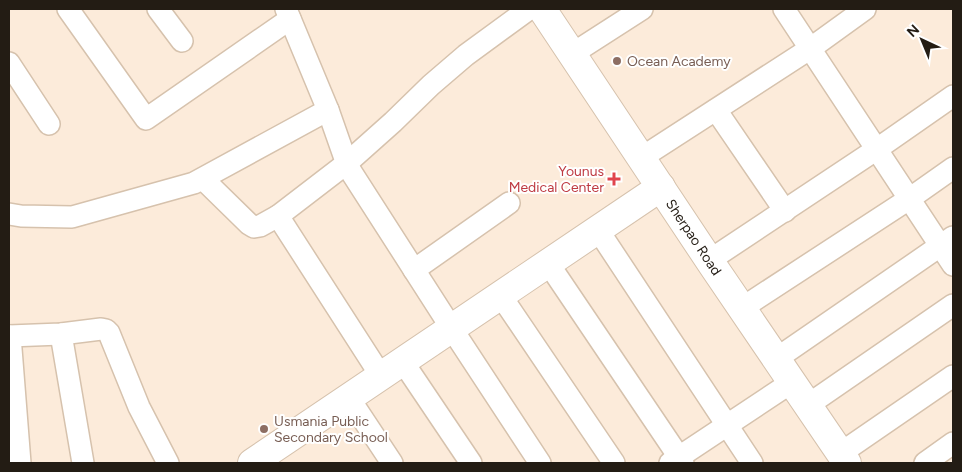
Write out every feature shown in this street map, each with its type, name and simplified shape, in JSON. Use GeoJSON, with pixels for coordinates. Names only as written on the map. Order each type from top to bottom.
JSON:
{"type":"FeatureCollection","features":[{"type":"Feature","properties":{"kind":"street"},"geometry":{"type":"LineString","coordinates":[[68,9],[146,119],[288,14],[353,174],[540,463]]}},
{"type":"Feature","properties":{"kind":"street"},"geometry":{"type":"LineString","coordinates":[[158,9],[182,41]]}},
{"type":"Feature","properties":{"kind":"street"},"geometry":{"type":"LineString","coordinates":[[203,178],[249,224],[254,227],[260,226],[278,216],[347,163],[466,55],[529,9]]}},
{"type":"Feature","properties":{"kind":"street","name":"Sherpao Road"},"geometry":{"type":"LineString","coordinates":[[542,9],[844,458]]}},
{"type":"Feature","properties":{"kind":"street"},"geometry":{"type":"LineString","coordinates":[[572,54],[642,9]]}},
{"type":"Feature","properties":{"kind":"street"},"geometry":{"type":"LineString","coordinates":[[784,9],[909,199],[947,242],[953,265]]}},
{"type":"Feature","properties":{"kind":"street"},"geometry":{"type":"LineString","coordinates":[[641,158],[810,48],[865,9]]}},
{"type":"Feature","properties":{"kind":"street"},"geometry":{"type":"LineString","coordinates":[[9,63],[49,124]]}},
{"type":"Feature","properties":{"kind":"street"},"geometry":{"type":"LineString","coordinates":[[710,260],[953,96]]}},
{"type":"Feature","properties":{"kind":"street"},"geometry":{"type":"LineString","coordinates":[[9,214],[72,217],[194,183],[328,110]]}},
{"type":"Feature","properties":{"kind":"street"},"geometry":{"type":"LineString","coordinates":[[716,110],[785,211]]}},
{"type":"Feature","properties":{"kind":"street"},"geometry":{"type":"LineString","coordinates":[[742,308],[909,199],[953,168]]}},
{"type":"Feature","properties":{"kind":"street"},"geometry":{"type":"LineString","coordinates":[[252,463],[661,187]]}},
{"type":"Feature","properties":{"kind":"street"},"geometry":{"type":"LineString","coordinates":[[414,270],[509,203]]}},
{"type":"Feature","properties":{"kind":"street"},"geometry":{"type":"LineString","coordinates":[[278,216],[392,369],[471,463]]}},
{"type":"Feature","properties":{"kind":"street"},"geometry":{"type":"LineString","coordinates":[[598,230],[752,463]]}},
{"type":"Feature","properties":{"kind":"street"},"geometry":{"type":"LineString","coordinates":[[776,359],[947,242]]}},
{"type":"Feature","properties":{"kind":"street"},"geometry":{"type":"LineString","coordinates":[[548,264],[677,461],[792,382]]}},
{"type":"Feature","properties":{"kind":"street"},"geometry":{"type":"LineString","coordinates":[[501,296],[614,463]]}},
{"type":"Feature","properties":{"kind":"street"},"geometry":{"type":"LineString","coordinates":[[808,405],[953,306]]}},
{"type":"Feature","properties":{"kind":"street"},"geometry":{"type":"LineString","coordinates":[[20,463],[9,336],[60,334],[101,329],[109,333],[139,407],[168,463]]}},
{"type":"Feature","properties":{"kind":"street"},"geometry":{"type":"LineString","coordinates":[[60,334],[83,463]]}},
{"type":"Feature","properties":{"kind":"street"},"geometry":{"type":"LineString","coordinates":[[844,458],[953,376]]}},
{"type":"Feature","properties":{"kind":"street"},"geometry":{"type":"LineString","coordinates":[[348,398],[384,461]]}},
{"type":"Feature","properties":{"kind":"street"},"geometry":{"type":"LineString","coordinates":[[925,463],[953,443]]}},
{"type":"Feature","properties":{"kind":"place","name":"Ocean Academy"},"geometry":{"type":"Point","coordinates":[617,61]}},
{"type":"Feature","properties":{"kind":"place","name":"Younus Medical Center"},"geometry":{"type":"Point","coordinates":[614,179]}},
{"type":"Feature","properties":{"kind":"place","name":"Usmania Public Secondary School"},"geometry":{"type":"Point","coordinates":[264,429]}}]}
